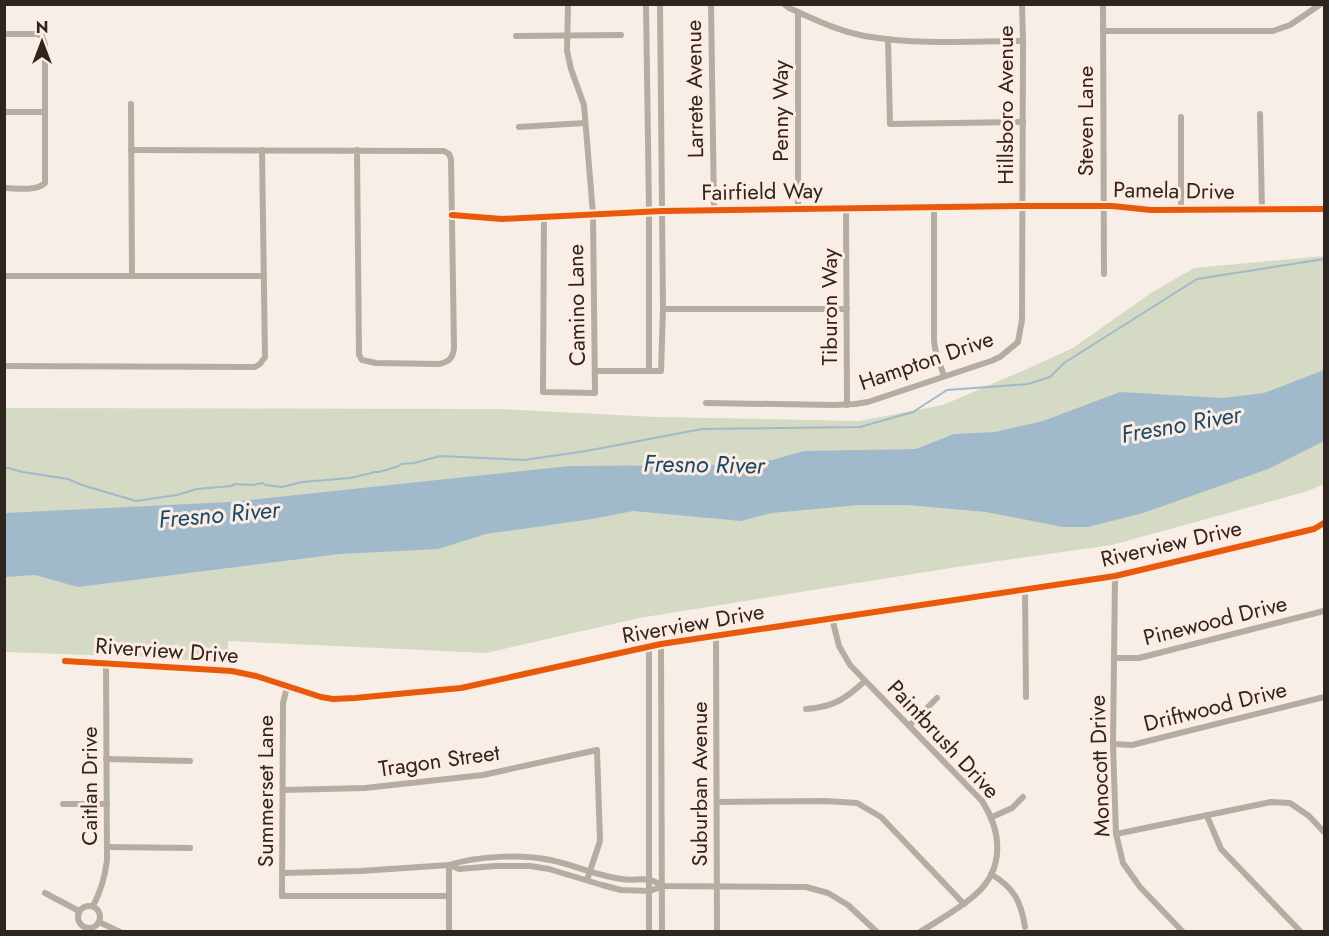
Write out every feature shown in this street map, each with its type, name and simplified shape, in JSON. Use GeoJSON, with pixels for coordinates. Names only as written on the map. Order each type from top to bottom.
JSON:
{"type":"FeatureCollection","features":[{"type":"Feature","properties":{"kind":"street","name":"Camino Lane"},"geometry":{"type":"LineString","coordinates":[[544,217],[543,392],[596,393],[593,214],[584,105],[567,51],[568,4]]}},
{"type":"Feature","properties":{"kind":"street"},"geometry":{"type":"LineString","coordinates":[[646,4],[649,371]]}},
{"type":"Feature","properties":{"kind":"street"},"geometry":{"type":"LineString","coordinates":[[595,371],[661,371],[663,309],[660,4]]}},
{"type":"Feature","properties":{"kind":"street","name":"Larrete Avenue"},"geometry":{"type":"LineString","coordinates":[[711,4],[714,210]]}},
{"type":"Feature","properties":{"kind":"street"},"geometry":{"type":"LineString","coordinates":[[784,4],[830,27],[869,37],[905,41],[1023,41]]}},
{"type":"Feature","properties":{"kind":"street","name":"Hillsboro Avenue"},"geometry":{"type":"LineString","coordinates":[[1022,4],[1023,206]]}},
{"type":"Feature","properties":{"kind":"street","name":"Steven Lane"},"geometry":{"type":"LineString","coordinates":[[1103,4],[1104,274]]}},
{"type":"Feature","properties":{"kind":"street"},"geometry":{"type":"LineString","coordinates":[[1103,31],[1273,31],[1290,25],[1321,4]]}},
{"type":"Feature","properties":{"kind":"street","name":"Penny Way"},"geometry":{"type":"LineString","coordinates":[[798,12],[798,209]]}},
{"type":"Feature","properties":{"kind":"street"},"geometry":{"type":"LineString","coordinates":[[4,34],[42,36],[44,40],[45,112],[45,183],[37,188],[4,188]]}},
{"type":"Feature","properties":{"kind":"street"},"geometry":{"type":"LineString","coordinates":[[516,36],[621,35]]}},
{"type":"Feature","properties":{"kind":"street"},"geometry":{"type":"LineString","coordinates":[[888,39],[890,124],[1023,122]]}},
{"type":"Feature","properties":{"kind":"street"},"geometry":{"type":"LineString","coordinates":[[131,104],[132,276]]}},
{"type":"Feature","properties":{"kind":"street"},"geometry":{"type":"LineString","coordinates":[[4,112],[45,112]]}},
{"type":"Feature","properties":{"kind":"street"},"geometry":{"type":"LineString","coordinates":[[1260,114],[1262,210]]}},
{"type":"Feature","properties":{"kind":"street"},"geometry":{"type":"LineString","coordinates":[[1181,117],[1182,210]]}},
{"type":"Feature","properties":{"kind":"street"},"geometry":{"type":"LineString","coordinates":[[519,127],[585,123]]}},
{"type":"Feature","properties":{"kind":"street"},"geometry":{"type":"LineString","coordinates":[[131,150],[357,150],[444,151],[449,154],[451,159],[453,354],[446,362],[439,364],[369,363],[362,360],[359,348],[357,150]]}},
{"type":"Feature","properties":{"kind":"street"},"geometry":{"type":"LineString","coordinates":[[4,366],[255,367],[260,364],[265,357],[262,150]]}},
{"type":"Feature","properties":{"kind":"street","name":"Fairfield Way"},"geometry":{"type":"LineString","coordinates":[[452,215],[502,219],[649,211],[1023,206]]}},
{"type":"Feature","properties":{"kind":"street","name":"Pamela Drive"},"geometry":{"type":"LineString","coordinates":[[1023,206],[1104,206],[1151,210],[1324,208]]}},
{"type":"Feature","properties":{"kind":"street","name":"Hampton Drive"},"geometry":{"type":"LineString","coordinates":[[706,403],[848,405],[868,402],[1000,357],[1018,342],[1022,320],[1023,206]]}},
{"type":"Feature","properties":{"kind":"street"},"geometry":{"type":"LineString","coordinates":[[934,207],[934,341],[944,376]]}},
{"type":"Feature","properties":{"kind":"street","name":"Tiburon Way"},"geometry":{"type":"LineString","coordinates":[[846,208],[848,405]]}},
{"type":"Feature","properties":{"kind":"street"},"geometry":{"type":"LineString","coordinates":[[4,276],[263,276]]}},
{"type":"Feature","properties":{"kind":"street"},"geometry":{"type":"LineString","coordinates":[[663,309],[847,309]]}},
{"type":"Feature","properties":{"kind":"street","name":"Riverview Drive"},"geometry":{"type":"LineString","coordinates":[[65,661],[232,671],[256,676],[321,697],[344,699],[461,688],[649,646],[1115,576],[1314,529],[1324,524]]}},
{"type":"Feature","properties":{"kind":"street","name":"Monocott Drive"},"geometry":{"type":"LineString","coordinates":[[1115,576],[1113,744],[1116,834],[1124,863],[1140,887],[1183,932]]}},
{"type":"Feature","properties":{"kind":"street"},"geometry":{"type":"LineString","coordinates":[[1025,590],[1026,697]]}},
{"type":"Feature","properties":{"kind":"street","name":"Pinewood Drive"},"geometry":{"type":"LineString","coordinates":[[1114,658],[1139,658],[1324,611]]}},
{"type":"Feature","properties":{"kind":"street","name":"Paintbrush Drive"},"geometry":{"type":"LineString","coordinates":[[832,618],[844,657],[982,801],[996,829],[997,856],[984,886],[964,904],[920,932]]}},
{"type":"Feature","properties":{"kind":"street","name":"Suburban Avenue"},"geometry":{"type":"LineString","coordinates":[[716,636],[717,932]]}},
{"type":"Feature","properties":{"kind":"street"},"geometry":{"type":"LineString","coordinates":[[661,644],[662,932]]}},
{"type":"Feature","properties":{"kind":"street"},"geometry":{"type":"LineString","coordinates":[[649,646],[650,932]]}},
{"type":"Feature","properties":{"kind":"street","name":"Caitlan Drive"},"geometry":{"type":"LineString","coordinates":[[93,906],[105,876],[107,848],[106,663]]}},
{"type":"Feature","properties":{"kind":"street"},"geometry":{"type":"LineString","coordinates":[[806,709],[837,703],[865,681]]}},
{"type":"Feature","properties":{"kind":"street","name":"Summerset Lane"},"geometry":{"type":"LineString","coordinates":[[286,687],[283,703],[282,896],[448,896]]}},
{"type":"Feature","properties":{"kind":"street","name":"Driftwood Drive"},"geometry":{"type":"LineString","coordinates":[[1113,744],[1132,745],[1324,697]]}},
{"type":"Feature","properties":{"kind":"street"},"geometry":{"type":"LineString","coordinates":[[909,726],[937,698]]}},
{"type":"Feature","properties":{"kind":"street","name":"Tragon Street"},"geometry":{"type":"LineString","coordinates":[[283,790],[365,788],[483,775],[597,750],[600,842],[590,872]]}},
{"type":"Feature","properties":{"kind":"street"},"geometry":{"type":"LineString","coordinates":[[106,759],[190,761]]}},
{"type":"Feature","properties":{"kind":"street"},"geometry":{"type":"LineString","coordinates":[[992,817],[1011,808],[1023,797]]}},
{"type":"Feature","properties":{"kind":"street"},"geometry":{"type":"LineString","coordinates":[[717,802],[857,803],[881,817],[964,904]]}},
{"type":"Feature","properties":{"kind":"street"},"geometry":{"type":"LineString","coordinates":[[1116,834],[1271,802],[1290,803],[1309,816],[1324,832]]}},
{"type":"Feature","properties":{"kind":"street"},"geometry":{"type":"LineString","coordinates":[[63,804],[107,804]]}},
{"type":"Feature","properties":{"kind":"street"},"geometry":{"type":"LineString","coordinates":[[1207,816],[1221,849],[1301,932]]}},
{"type":"Feature","properties":{"kind":"street"},"geometry":{"type":"LineString","coordinates":[[107,848],[190,848]]}},
{"type":"Feature","properties":{"kind":"street"},"geometry":{"type":"LineString","coordinates":[[283,873],[450,865],[458,862],[512,856],[551,860],[622,879],[650,880],[663,886]]}},
{"type":"Feature","properties":{"kind":"street"},"geometry":{"type":"LineString","coordinates":[[450,865],[459,869],[530,866],[549,869],[621,890],[650,891],[663,886],[806,887],[828,892],[848,905],[878,932]]}},
{"type":"Feature","properties":{"kind":"street"},"geometry":{"type":"LineString","coordinates":[[449,932],[450,865]]}},
{"type":"Feature","properties":{"kind":"street"},"geometry":{"type":"LineString","coordinates":[[586,880],[590,872]]}},
{"type":"Feature","properties":{"kind":"street"},"geometry":{"type":"LineString","coordinates":[[991,874],[1009,887],[1016,896],[1023,913],[1025,927]]}},
{"type":"Feature","properties":{"kind":"street"},"geometry":{"type":"LineString","coordinates":[[45,893],[79,911]]}},
{"type":"Feature","properties":{"kind":"street"},"geometry":{"type":"LineString","coordinates":[[86,905],[93,906],[100,914],[99,922],[90,928],[81,925],[77,918],[79,911],[86,905]]}},
{"type":"Feature","properties":{"kind":"street"},"geometry":{"type":"LineString","coordinates":[[99,922],[120,932]]}},
{"type":"Feature","properties":{"kind":"street"},"geometry":{"type":"LineString","coordinates":[[77,932],[81,925]]}},
{"type":"Feature","properties":{"kind":"green space"},"geometry":{"type":"Polygon","coordinates":[[[1324,256],[1324,484],[1308,491],[1112,545],[963,566],[639,618],[486,653],[228,641],[228,663],[148,657],[5,652],[5,408],[500,409],[657,417],[859,421],[943,405],[1073,348],[1151,293],[1194,268],[1324,256]]]}},
{"type":"Feature","properties":{"kind":"water","name":"Fresno River"},"geometry":{"type":"Polygon","coordinates":[[[1324,370],[1324,441],[1268,469],[1143,513],[1088,527],[1063,527],[986,512],[908,505],[859,505],[772,513],[741,521],[633,511],[486,534],[438,549],[340,554],[78,587],[35,575],[5,577],[5,513],[230,502],[570,466],[728,465],[772,460],[804,451],[916,449],[954,434],[995,432],[1043,421],[1120,392],[1223,398],[1264,393],[1324,370]]]}},
{"type":"Feature","properties":{"kind":"waterway","name":"Fresno River"},"geometry":{"type":"LineString","coordinates":[[4,467],[68,479],[136,501],[234,484],[263,483],[282,487],[302,482],[350,478],[440,456],[524,460],[702,429],[860,427],[913,412],[947,390],[1028,384],[1050,377],[1064,363],[1197,279],[1324,259]]}},
{"type":"Feature","properties":{"kind":"cycle path"},"geometry":{"type":"LineString","coordinates":[[452,215],[502,219],[662,211],[1023,206],[1112,206],[1151,210],[1324,209]]}},
{"type":"Feature","properties":{"kind":"cycle path"},"geometry":{"type":"LineString","coordinates":[[65,661],[232,671],[333,699],[461,688],[661,644],[1115,576],[1314,529],[1324,523]]}}]}
